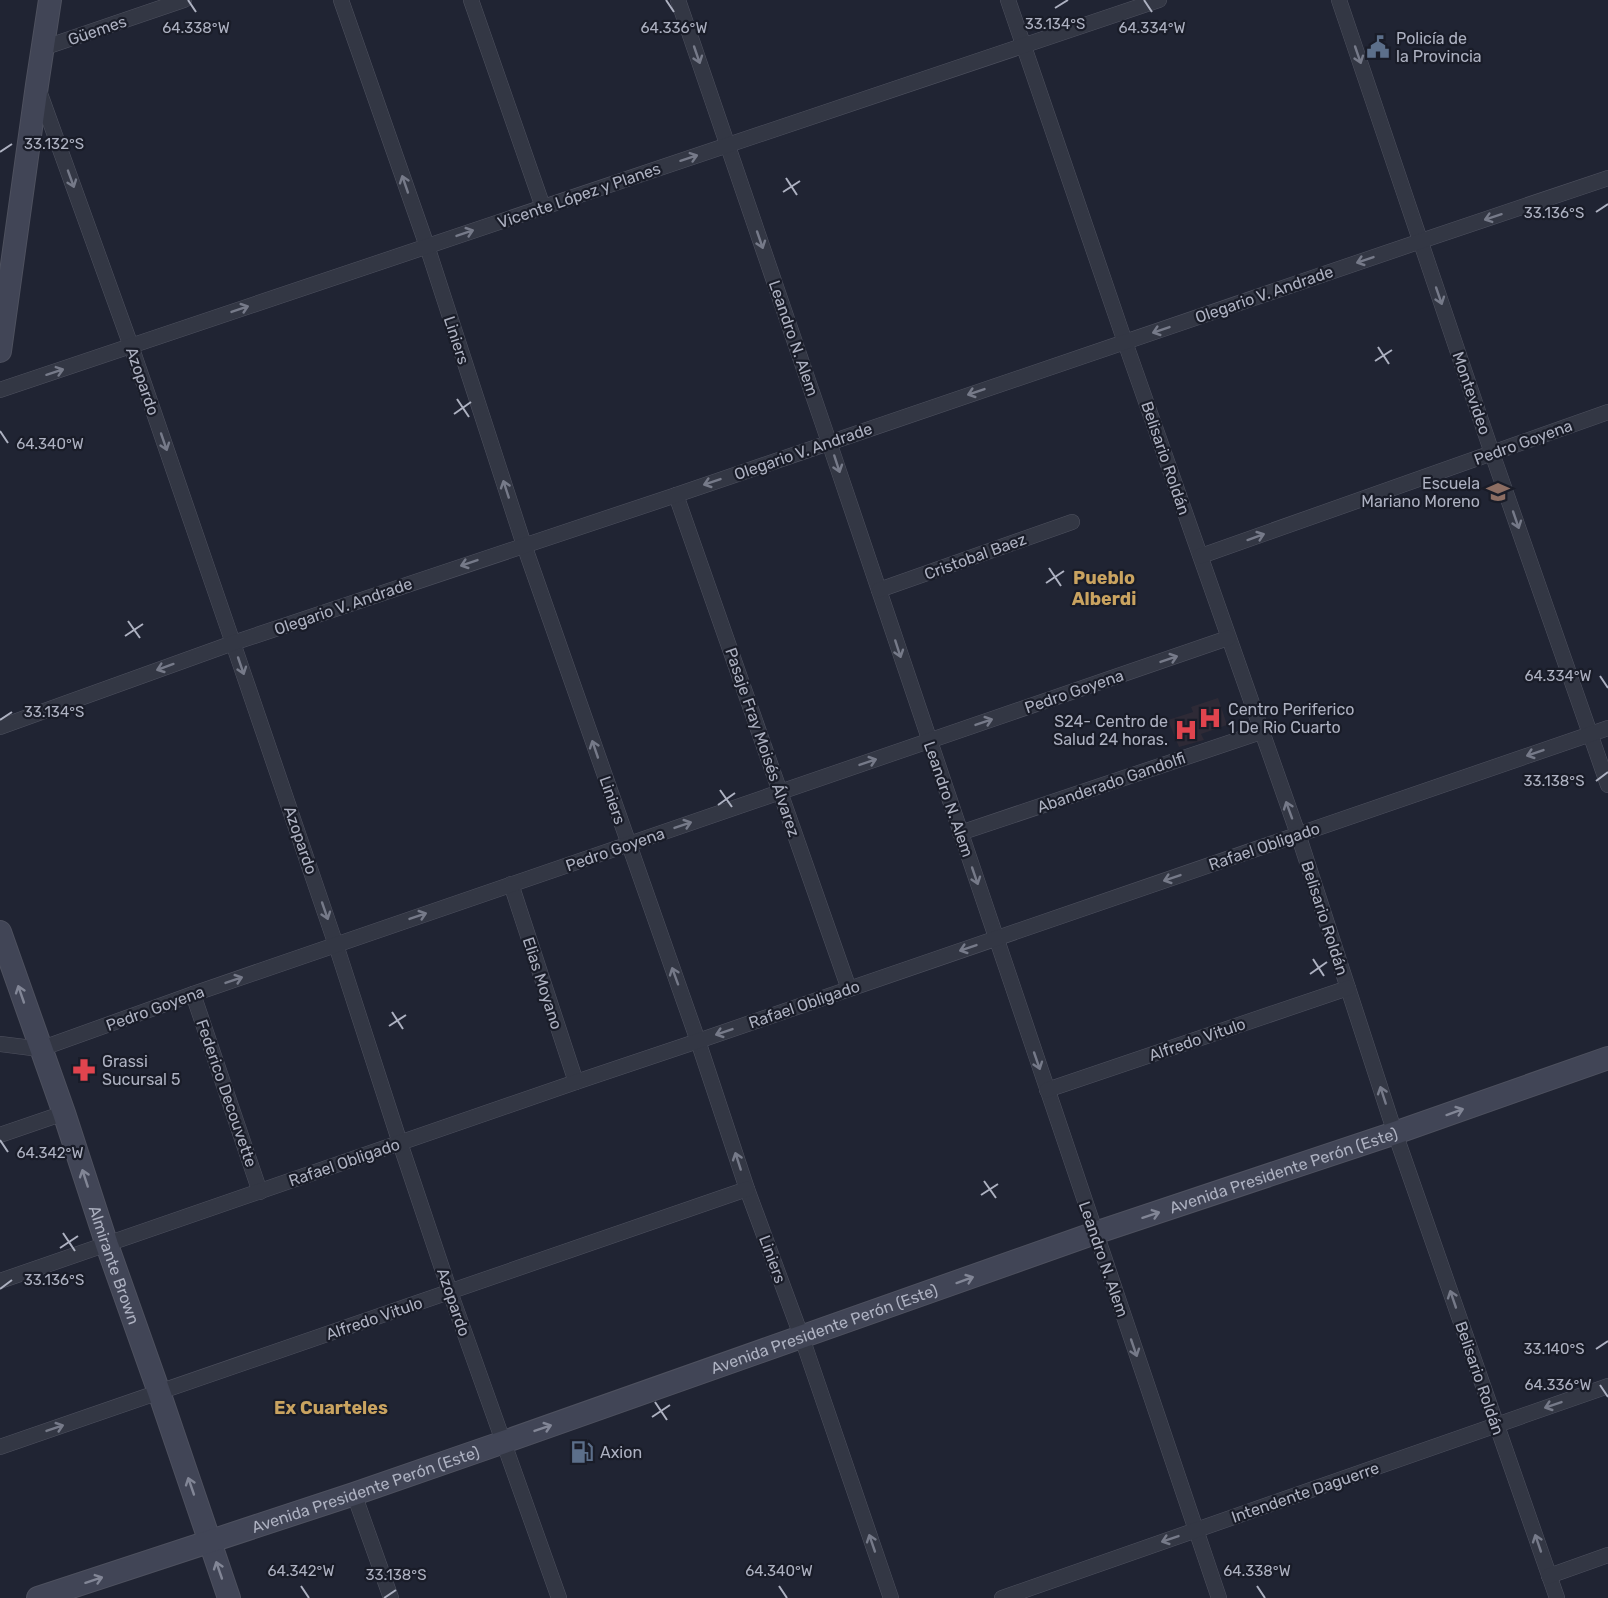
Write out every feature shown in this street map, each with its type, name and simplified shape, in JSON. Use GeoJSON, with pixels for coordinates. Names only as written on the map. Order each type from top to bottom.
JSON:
{"type":"FeatureCollection","features":[{"type":"Feature","properties":{"kind":"main road"},"geometry":{"type":"LineString","coordinates":[[0,351],[50,0]]}},
{"type":"Feature","properties":{"kind":"main road","name":"Almirante Brown"},"geometry":{"type":"LineString","coordinates":[[0,932],[229,1598]]}},
{"type":"Feature","properties":{"kind":"main road","name":"Avenida Presidente Perón (Este)"},"geometry":{"type":"LineString","coordinates":[[38,1598],[354,1494],[1095,1233],[1395,1133],[1608,1058]]}},
{"type":"Feature","properties":{"kind":"street","name":"Güemes"},"geometry":{"type":"LineString","coordinates":[[43,48],[184,0]]}},
{"type":"Feature","properties":{"kind":"street","name":"Liniers"},"geometry":{"type":"LineString","coordinates":[[341,0],[426,246],[524,545],[891,1598]]}},
{"type":"Feature","properties":{"kind":"street"},"geometry":{"type":"LineString","coordinates":[[471,0],[543,207]]}},
{"type":"Feature","properties":{"kind":"street","name":"Leandro N. Alem"},"geometry":{"type":"LineString","coordinates":[[678,0],[1219,1598]]}},
{"type":"Feature","properties":{"kind":"street","name":"Belisario Roldán"},"geometry":{"type":"LineString","coordinates":[[1008,0],[1125,342],[1298,834],[1395,1133],[1557,1598]]}},
{"type":"Feature","properties":{"kind":"street","name":"Vicente López y Planes"},"geometry":{"type":"LineString","coordinates":[[0,390],[1159,0]]}},
{"type":"Feature","properties":{"kind":"street","name":"Montevideo"},"geometry":{"type":"LineString","coordinates":[[1340,0],[1492,453],[1608,785]]}},
{"type":"Feature","properties":{"kind":"street","name":"Azopardo"},"geometry":{"type":"LineString","coordinates":[[37,85],[131,346],[336,945],[450,1292],[559,1598]]}},
{"type":"Feature","properties":{"kind":"street","name":"Olegario V. Andrade"},"geometry":{"type":"LineString","coordinates":[[0,727],[233,643],[1608,178]]}},
{"type":"Feature","properties":{"kind":"street","name":"Pedro Goyena"},"geometry":{"type":"LineString","coordinates":[[1201,556],[1608,412]]}},
{"type":"Feature","properties":{"kind":"street","name":"Pasaje Fray Moisés Álvarez"},"geometry":{"type":"LineString","coordinates":[[676,495],[849,989]]}},
{"type":"Feature","properties":{"kind":"street","name":"Cristobal Baez"},"geometry":{"type":"LineString","coordinates":[[879,590],[1072,522]]}},
{"type":"Feature","properties":{"kind":"street","name":"Pedro Goyena"},"geometry":{"type":"LineString","coordinates":[[0,1044],[40,1049],[193,993],[1228,638]]}},
{"type":"Feature","properties":{"kind":"street","name":"Rafael Obligado"},"geometry":{"type":"LineString","coordinates":[[0,1281],[1608,728]]}},
{"type":"Feature","properties":{"kind":"street","name":"Abanderado Gandolfi"},"geometry":{"type":"LineString","coordinates":[[960,833],[1261,732]]}},
{"type":"Feature","properties":{"kind":"street","name":"Elias Moyano"},"geometry":{"type":"LineString","coordinates":[[511,884],[576,1082]]}},
{"type":"Feature","properties":{"kind":"street","name":"Alfredo Vitulo"},"geometry":{"type":"LineString","coordinates":[[1047,1090],[1348,988]]}},
{"type":"Feature","properties":{"kind":"street","name":"Federico Decouvette"},"geometry":{"type":"LineString","coordinates":[[193,993],[260,1192]]}},
{"type":"Feature","properties":{"kind":"street"},"geometry":{"type":"LineString","coordinates":[[0,1135],[64,1113]]}},
{"type":"Feature","properties":{"kind":"street","name":"Alfredo Vitulo"},"geometry":{"type":"LineString","coordinates":[[0,1447],[747,1189]]}},
{"type":"Feature","properties":{"kind":"street","name":"Intendente Daguerre"},"geometry":{"type":"LineString","coordinates":[[1002,1598],[1608,1386]]}},
{"type":"Feature","properties":{"kind":"street"},"geometry":{"type":"LineString","coordinates":[[354,1494],[391,1598]]}},
{"type":"Feature","properties":{"kind":"street"},"geometry":{"type":"LineString","coordinates":[[1549,1576],[1608,1555]]}},
{"type":"Feature","properties":{"kind":"shaded area"},"geometry":{"type":"Polygon","coordinates":[[[1218,698],[1227,725],[1201,734],[1204,740],[1179,747],[1168,720],[1193,712],[1191,707],[1218,698]]]}},
{"type":"Feature","properties":{"kind":"place","name":"Policía de la Provincia"},"geometry":{"type":"Point","coordinates":[1378,47]}},
{"type":"Feature","properties":{"kind":"place","name":"Escuela Mariano Moreno"},"geometry":{"type":"Point","coordinates":[1498,492]}},
{"type":"Feature","properties":{"kind":"place","name":"Centro Periferico 1 De Rio Cuarto"},"geometry":{"type":"Point","coordinates":[1210,718]}},
{"type":"Feature","properties":{"kind":"place","name":"S24- Centro de Salud 24 horas."},"geometry":{"type":"Point","coordinates":[1186,730]}},
{"type":"Feature","properties":{"kind":"place","name":"Grassi Sucursal 5"},"geometry":{"type":"Point","coordinates":[84,1070]}},
{"type":"Feature","properties":{"kind":"place","name":"Axion"},"geometry":{"type":"Point","coordinates":[582,1452]}},
{"type":"Feature","properties":{"kind":"district","name":"Pueblo Alberdi"},"geometry":{"type":"Point","coordinates":[1104,588]}},
{"type":"Feature","properties":{"kind":"district","name":"Ex Cuarteles"},"geometry":{"type":"Point","coordinates":[331,1408]}}]}
